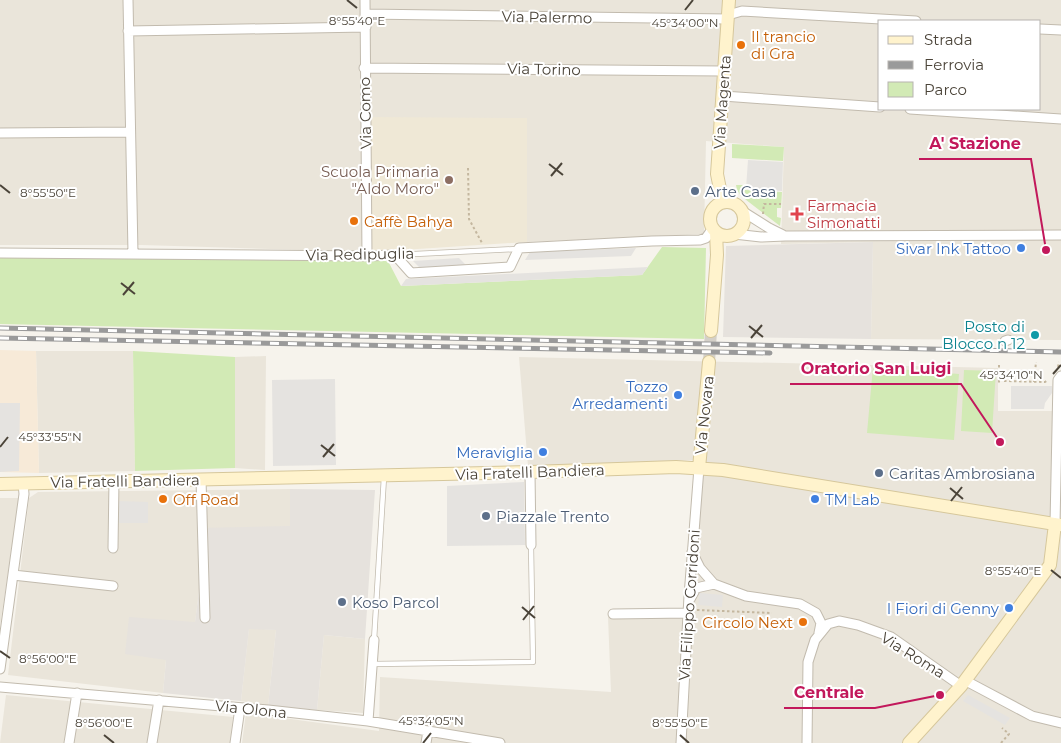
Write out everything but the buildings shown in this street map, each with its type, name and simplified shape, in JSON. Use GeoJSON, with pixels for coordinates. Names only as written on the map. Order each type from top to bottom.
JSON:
{"type":"FeatureCollection","features":[{"type":"Feature","properties":{"kind":"street"},"geometry":{"type":"LineString","coordinates":[[128,0],[134,253]]}},
{"type":"Feature","properties":{"kind":"street","name":"Via Como"},"geometry":{"type":"LineString","coordinates":[[365,0],[364,68],[367,256]]}},
{"type":"Feature","properties":{"kind":"street","name":"Via Palermo"},"geometry":{"type":"LineString","coordinates":[[365,14],[729,10],[899,20]]}},
{"type":"Feature","properties":{"kind":"street","name":"Via Magenta"},"geometry":{"type":"LineString","coordinates":[[726,202],[721,194],[716,174],[729,10]]}},
{"type":"Feature","properties":{"kind":"street"},"geometry":{"type":"LineString","coordinates":[[128,30],[366,27]]}},
{"type":"Feature","properties":{"kind":"street"},"geometry":{"type":"LineString","coordinates":[[1041,29],[1061,30]]}},
{"type":"Feature","properties":{"kind":"street","name":"Via Torino"},"geometry":{"type":"LineString","coordinates":[[364,68],[723,71]]}},
{"type":"Feature","properties":{"kind":"street"},"geometry":{"type":"LineString","coordinates":[[723,96],[878,107]]}},
{"type":"Feature","properties":{"kind":"street"},"geometry":{"type":"LineString","coordinates":[[925,110],[1061,119]]}},
{"type":"Feature","properties":{"kind":"street"},"geometry":{"type":"LineString","coordinates":[[0,133],[130,132]]}},
{"type":"Feature","properties":{"kind":"street"},"geometry":{"type":"LineString","coordinates":[[716,174],[711,222],[723,232],[761,237],[1061,235]]}},
{"type":"Feature","properties":{"kind":"street"},"geometry":{"type":"LineString","coordinates":[[712,212],[720,204],[726,202],[735,204],[742,212],[785,236]]}},
{"type":"Feature","properties":{"kind":"street"},"geometry":{"type":"LineString","coordinates":[[723,232],[742,227],[744,216],[742,212]]}},
{"type":"Feature","properties":{"kind":"street"},"geometry":{"type":"LineString","coordinates":[[712,331],[717,255],[723,232]]}},
{"type":"Feature","properties":{"kind":"street","name":"Via Redipuglia"},"geometry":{"type":"LineString","coordinates":[[519,248],[700,240],[723,232]]}},
{"type":"Feature","properties":{"kind":"street"},"geometry":{"type":"LineString","coordinates":[[395,255],[411,273],[510,267],[519,248]]}},
{"type":"Feature","properties":{"kind":"street","name":"Via Redipuglia"},"geometry":{"type":"LineString","coordinates":[[0,253],[395,255]]}},
{"type":"Feature","properties":{"kind":"street","name":"Via Novara"},"geometry":{"type":"LineString","coordinates":[[699,468],[709,362]]}},
{"type":"Feature","properties":{"kind":"street"},"geometry":{"type":"LineString","coordinates":[[908,743],[962,684],[1050,566],[1058,524],[1058,380],[1061,376]]}},
{"type":"Feature","properties":{"kind":"street","name":"Via Fratelli Bandiera"},"geometry":{"type":"LineString","coordinates":[[0,484],[384,476],[676,467],[723,470],[1058,524]]}},
{"type":"Feature","properties":{"kind":"street","name":"Via Filippo Corridoni"},"geometry":{"type":"LineString","coordinates":[[680,743],[699,468]]}},
{"type":"Feature","properties":{"kind":"street"},"geometry":{"type":"LineString","coordinates":[[530,472],[531,545]]}},
{"type":"Feature","properties":{"kind":"street"},"geometry":{"type":"LineString","coordinates":[[201,480],[205,618]]}},
{"type":"Feature","properties":{"kind":"street"},"geometry":{"type":"LineString","coordinates":[[112,548],[114,481]]}},
{"type":"Feature","properties":{"kind":"street"},"geometry":{"type":"LineString","coordinates":[[0,669],[24,483]]}},
{"type":"Feature","properties":{"kind":"street"},"geometry":{"type":"LineString","coordinates":[[692,552],[700,568],[714,584],[746,596],[800,604],[816,613],[821,623],[819,634],[808,662],[807,743]]}},
{"type":"Feature","properties":{"kind":"street"},"geometry":{"type":"LineString","coordinates":[[13,575],[113,586]]}},
{"type":"Feature","properties":{"kind":"street"},"geometry":{"type":"LineString","coordinates":[[613,614],[688,608],[696,588],[714,584]]}},
{"type":"Feature","properties":{"kind":"street","name":"Via Roma"},"geometry":{"type":"LineString","coordinates":[[819,634],[828,624],[839,621],[858,625],[891,637],[962,684]]}},
{"type":"Feature","properties":{"kind":"street"},"geometry":{"type":"LineString","coordinates":[[368,722],[374,640]]}},
{"type":"Feature","properties":{"kind":"street"},"geometry":{"type":"LineString","coordinates":[[962,684],[968,682],[1032,716],[1061,723]]}},
{"type":"Feature","properties":{"kind":"street","name":"Via Olona"},"geometry":{"type":"LineString","coordinates":[[0,687],[159,700],[368,722],[500,743]]}},
{"type":"Feature","properties":{"kind":"street"},"geometry":{"type":"LineString","coordinates":[[69,743],[77,693]]}},
{"type":"Feature","properties":{"kind":"street"},"geometry":{"type":"LineString","coordinates":[[152,743],[159,700]]}},
{"type":"Feature","properties":{"kind":"street"},"geometry":{"type":"LineString","coordinates":[[235,743],[240,708]]}},
{"type":"Feature","properties":{"kind":"street"},"geometry":{"type":"LineString","coordinates":[[426,743],[428,731]]}},
{"type":"Feature","properties":{"kind":"lane","name":"Via Redipuglia"},"geometry":{"type":"LineString","coordinates":[[395,255],[519,248]]}},
{"type":"Feature","properties":{"kind":"lane"},"geometry":{"type":"LineString","coordinates":[[374,640],[384,476]]}},
{"type":"Feature","properties":{"kind":"lane"},"geometry":{"type":"LineString","coordinates":[[372,664],[533,662],[531,545]]}},
{"type":"Feature","properties":{"kind":"path"},"geometry":{"type":"LineString","coordinates":[[468,168],[469,219],[486,250]]}},
{"type":"Feature","properties":{"kind":"path"},"geometry":{"type":"LineString","coordinates":[[764,213],[764,204],[781,204]]}},
{"type":"Feature","properties":{"kind":"path"},"geometry":{"type":"LineString","coordinates":[[1034,379],[1036,362]]}},
{"type":"Feature","properties":{"kind":"path"},"geometry":{"type":"LineString","coordinates":[[1058,366],[1059,362]]}},
{"type":"Feature","properties":{"kind":"path"},"geometry":{"type":"LineString","coordinates":[[1000,365],[1000,383]]}},
{"type":"Feature","properties":{"kind":"path"},"geometry":{"type":"LineString","coordinates":[[1005,382],[1034,379],[1045,382]]}},
{"type":"Feature","properties":{"kind":"path"},"geometry":{"type":"LineString","coordinates":[[688,608],[772,613]]}},
{"type":"Feature","properties":{"kind":"path"},"geometry":{"type":"LineString","coordinates":[[1001,743],[1009,734],[1002,728]]}},
{"type":"Feature","properties":{"kind":"shaded area"},"geometry":{"type":"Polygon","coordinates":[[[0,0],[1061,0],[1061,340],[871,339],[873,242],[781,244],[784,147],[706,141],[704,234],[527,242],[527,118],[371,252],[142,245],[0,245],[0,0]]]}},
{"type":"Feature","properties":{"kind":"shaded area","name":"Scuola Primaria \"Aldo Moro\""},"geometry":{"type":"Polygon","coordinates":[[[369,117],[527,118],[527,242],[371,252],[369,117]]]}},
{"type":"Feature","properties":{"kind":"shaded area"},"geometry":{"type":"Polygon","coordinates":[[[748,160],[783,162],[782,191],[746,189],[748,160]]]}},
{"type":"Feature","properties":{"kind":"shaded area"},"geometry":{"type":"Polygon","coordinates":[[[873,242],[871,339],[723,337],[726,246],[873,242]]]}},
{"type":"Feature","properties":{"kind":"shaded area"},"geometry":{"type":"Polygon","coordinates":[[[636,248],[631,256],[525,260],[530,252],[636,248]]]}},
{"type":"Feature","properties":{"kind":"shaded area"},"geometry":{"type":"Polygon","coordinates":[[[459,258],[466,265],[420,268],[413,261],[459,258]]]}},
{"type":"Feature","properties":{"kind":"shaded area"},"geometry":{"type":"Polygon","coordinates":[[[648,267],[642,275],[401,286],[406,279],[648,267]]]}},
{"type":"Feature","properties":{"kind":"shaded area"},"geometry":{"type":"Polygon","coordinates":[[[0,350],[36,351],[39,473],[0,472],[0,350]]]}},
{"type":"Feature","properties":{"kind":"shaded area"},"geometry":{"type":"Polygon","coordinates":[[[36,351],[133,351],[135,471],[39,473],[36,351]]]}},
{"type":"Feature","properties":{"kind":"shaded area"},"geometry":{"type":"Polygon","coordinates":[[[266,356],[265,470],[235,468],[235,357],[266,356]]]}},
{"type":"Feature","properties":{"kind":"shaded area"},"geometry":{"type":"Polygon","coordinates":[[[519,357],[998,368],[998,411],[1061,411],[1061,743],[242,743],[246,713],[379,731],[380,677],[611,692],[608,617],[682,616],[695,460],[528,466],[519,357]]]}},
{"type":"Feature","properties":{"kind":"shaded area"},"geometry":{"type":"Polygon","coordinates":[[[335,379],[336,465],[273,466],[272,380],[335,379]]]}},
{"type":"Feature","properties":{"kind":"shaded area"},"geometry":{"type":"Polygon","coordinates":[[[1011,386],[1052,386],[1052,393],[1045,403],[1044,409],[1011,409],[1011,386]]]}},
{"type":"Feature","properties":{"kind":"shaded area"},"geometry":{"type":"Polygon","coordinates":[[[0,403],[20,403],[19,471],[0,472],[0,403]]]}},
{"type":"Feature","properties":{"kind":"shaded area","name":"Piazzale Trento"},"geometry":{"type":"Polygon","coordinates":[[[524,482],[525,545],[447,546],[447,486],[524,482]]]}},
{"type":"Feature","properties":{"kind":"shaded area"},"geometry":{"type":"Polygon","coordinates":[[[290,489],[290,526],[199,591],[195,623],[166,660],[163,693],[8,675],[29,498],[38,492],[290,489]]]}},
{"type":"Feature","properties":{"kind":"shaded area"},"geometry":{"type":"Polygon","coordinates":[[[290,489],[375,490],[365,639],[324,635],[317,710],[268,706],[276,630],[249,629],[241,701],[163,693],[166,660],[125,654],[129,617],[195,622],[199,591],[198,528],[290,526],[290,489]]]}},
{"type":"Feature","properties":{"kind":"shaded area"},"geometry":{"type":"Polygon","coordinates":[[[0,498],[19,498],[0,626],[0,498]]]}},
{"type":"Feature","properties":{"kind":"shaded area"},"geometry":{"type":"Polygon","coordinates":[[[118,501],[148,502],[148,523],[118,523],[118,501]]]}},
{"type":"Feature","properties":{"kind":"shaded area"},"geometry":{"type":"Polygon","coordinates":[[[700,593],[723,595],[722,607],[698,605],[700,593]]]}},
{"type":"Feature","properties":{"kind":"shaded area"},"geometry":{"type":"Polygon","coordinates":[[[249,628],[276,630],[268,706],[241,701],[249,628]]]}},
{"type":"Feature","properties":{"kind":"shaded area"},"geometry":{"type":"Polygon","coordinates":[[[324,635],[365,639],[363,713],[317,710],[324,635]]]}},
{"type":"Feature","properties":{"kind":"shaded area"},"geometry":{"type":"Polygon","coordinates":[[[6,695],[233,717],[230,743],[0,743],[6,695]]]}},
{"type":"Feature","properties":{"kind":"shaded area"},"geometry":{"type":"Polygon","coordinates":[[[968,695],[1010,718],[1005,725],[963,701],[968,695]]]}},
{"type":"Feature","properties":{"kind":"green space"},"geometry":{"type":"Polygon","coordinates":[[[732,144],[784,147],[783,161],[732,158],[732,144]]]}},
{"type":"Feature","properties":{"kind":"green space"},"geometry":{"type":"Polygon","coordinates":[[[736,185],[745,185],[745,190],[782,192],[781,208],[777,208],[777,217],[781,218],[780,226],[741,196],[736,185]]]}},
{"type":"Feature","properties":{"kind":"green space"},"geometry":{"type":"Polygon","coordinates":[[[662,247],[706,248],[704,339],[0,324],[0,255],[388,261],[401,286],[642,275],[662,247]]]}},
{"type":"Feature","properties":{"kind":"green space"},"geometry":{"type":"Polygon","coordinates":[[[133,351],[235,357],[235,468],[135,471],[133,351]]]}},
{"type":"Feature","properties":{"kind":"green space"},"geometry":{"type":"Polygon","coordinates":[[[873,367],[959,374],[954,440],[867,433],[873,367]]]}},
{"type":"Feature","properties":{"kind":"green space"},"geometry":{"type":"Polygon","coordinates":[[[964,370],[996,371],[992,433],[961,431],[964,370]]]}},
{"type":"Feature","properties":{"kind":"tunnel"},"geometry":{"type":"LineString","coordinates":[[709,362],[711,331]]}},
{"type":"Feature","properties":{"kind":"railway"},"geometry":{"type":"LineString","coordinates":[[0,328],[1061,352]]}},
{"type":"Feature","properties":{"kind":"railway"},"geometry":{"type":"LineString","coordinates":[[0,338],[770,353]]}},
{"type":"Feature","properties":{"kind":"place","name":"Il trancio di Gra"},"geometry":{"type":"Point","coordinates":[741,45]}},
{"type":"Feature","properties":{"kind":"place","name":"Scuola Primaria \"Aldo Moro\""},"geometry":{"type":"Point","coordinates":[449,180]}},
{"type":"Feature","properties":{"kind":"place","name":"Arte Casa"},"geometry":{"type":"Point","coordinates":[695,191]}},
{"type":"Feature","properties":{"kind":"place","name":"Farmacia Simonatti"},"geometry":{"type":"Point","coordinates":[797,214]}},
{"type":"Feature","properties":{"kind":"place","name":"Caffè Bahya"},"geometry":{"type":"Point","coordinates":[354,221]}},
{"type":"Feature","properties":{"kind":"place","name":"Sivar Ink Tattoo"},"geometry":{"type":"Point","coordinates":[1021,248]}},
{"type":"Feature","properties":{"kind":"place","name":"A' Stazione"},"geometry":{"type":"Point","coordinates":[1046,250]}},
{"type":"Feature","properties":{"kind":"place","name":"Posto di Blocco n 12"},"geometry":{"type":"Point","coordinates":[1035,335]}},
{"type":"Feature","properties":{"kind":"place","name":"Tozzo Arredamenti"},"geometry":{"type":"Point","coordinates":[678,395]}},
{"type":"Feature","properties":{"kind":"place","name":"Oratorio San Luigi"},"geometry":{"type":"Point","coordinates":[1000,442]}},
{"type":"Feature","properties":{"kind":"place","name":"Meraviglia"},"geometry":{"type":"Point","coordinates":[543,452]}},
{"type":"Feature","properties":{"kind":"place","name":"Caritas Ambrosiana"},"geometry":{"type":"Point","coordinates":[879,473]}},
{"type":"Feature","properties":{"kind":"place","name":"Off Road"},"geometry":{"type":"Point","coordinates":[163,499]}},
{"type":"Feature","properties":{"kind":"place","name":"TM Lab"},"geometry":{"type":"Point","coordinates":[815,499]}},
{"type":"Feature","properties":{"kind":"place","name":"Piazzale Trento"},"geometry":{"type":"Point","coordinates":[486,516]}},
{"type":"Feature","properties":{"kind":"place","name":"Koso Parcol"},"geometry":{"type":"Point","coordinates":[342,602]}},
{"type":"Feature","properties":{"kind":"place","name":"I Fiori di Genny"},"geometry":{"type":"Point","coordinates":[1009,608]}},
{"type":"Feature","properties":{"kind":"place","name":"Circolo Next"},"geometry":{"type":"Point","coordinates":[803,622]}},
{"type":"Feature","properties":{"kind":"place","name":"Centrale"},"geometry":{"type":"Point","coordinates":[940,695]}}]}
